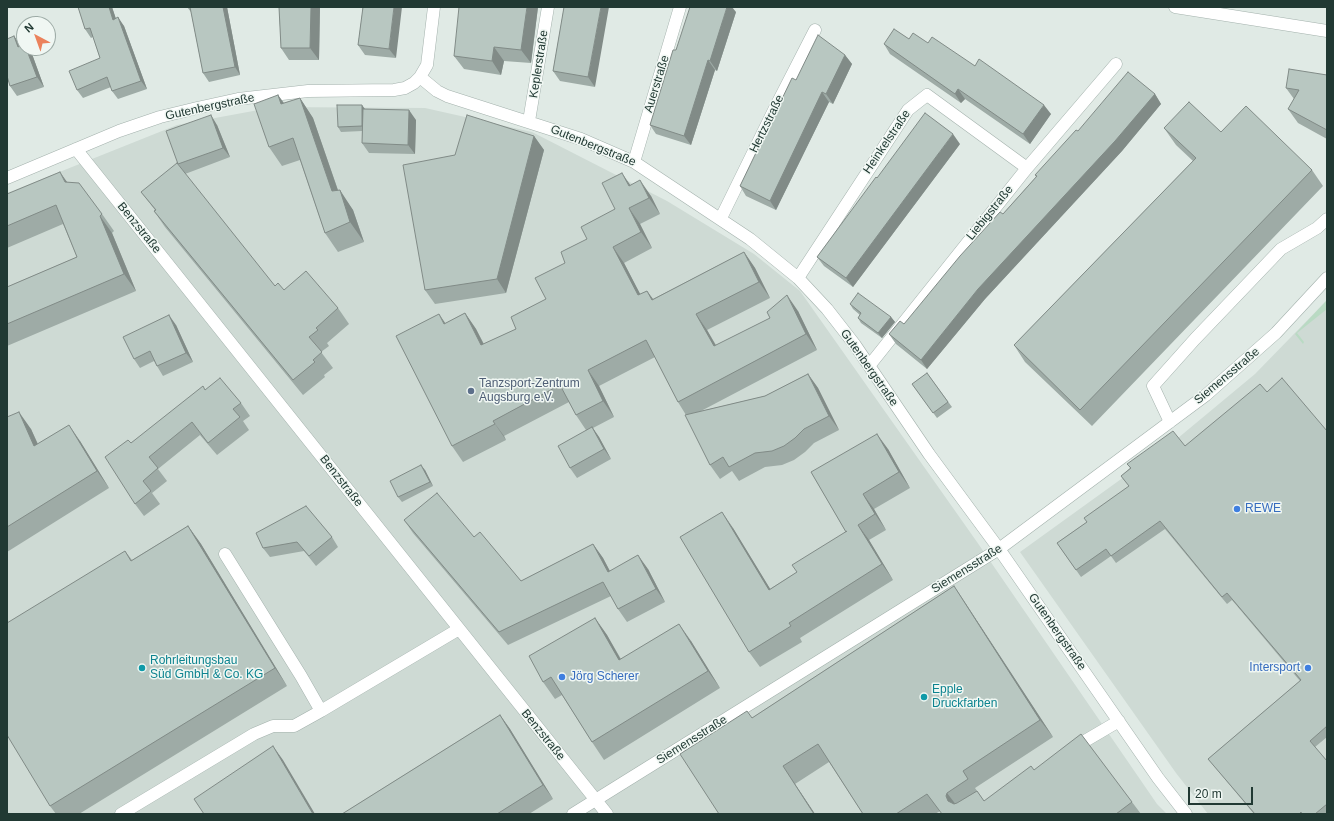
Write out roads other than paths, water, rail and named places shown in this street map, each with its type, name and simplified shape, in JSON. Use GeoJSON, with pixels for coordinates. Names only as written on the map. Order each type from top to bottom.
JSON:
{"type":"FeatureCollection","features":[{"type":"Feature","properties":{"kind":"street"},"geometry":{"type":"LineString","coordinates":[[420,77],[427,65],[434,7]]}},
{"type":"Feature","properties":{"kind":"street","name":"Keplerstraße"},"geometry":{"type":"LineString","coordinates":[[529,121],[548,7]]}},
{"type":"Feature","properties":{"kind":"street","name":"Auerstraße"},"geometry":{"type":"LineString","coordinates":[[634,162],[680,7]]}},
{"type":"Feature","properties":{"kind":"street"},"geometry":{"type":"LineString","coordinates":[[1175,7],[1327,31]]}},
{"type":"Feature","properties":{"kind":"street","name":"Hertzstraße"},"geometry":{"type":"LineString","coordinates":[[721,218],[815,30]]}},
{"type":"Feature","properties":{"kind":"street","name":"Liebigstraße"},"geometry":{"type":"LineString","coordinates":[[868,366],[1027,168],[1116,64]]}},
{"type":"Feature","properties":{"kind":"street","name":"Gutenbergstraße"},"geometry":{"type":"LineString","coordinates":[[7,178],[120,131],[160,117],[231,101],[308,91],[394,90],[410,86],[420,77],[437,91],[447,96],[529,121],[581,139],[634,162],[721,218],[750,239],[798,278],[827,309],[855,345],[929,454],[999,549],[1158,778],[1186,814]]}},
{"type":"Feature","properties":{"kind":"street","name":"Heinkelstraße"},"geometry":{"type":"LineString","coordinates":[[798,278],[908,110],[927,95],[1027,168]]}},
{"type":"Feature","properties":{"kind":"street","name":"Benzstraße"},"geometry":{"type":"LineString","coordinates":[[76,149],[607,814]]}},
{"type":"Feature","properties":{"kind":"street"},"geometry":{"type":"LineString","coordinates":[[1170,422],[1153,386],[1195,339],[1282,248],[1317,228],[1327,219]]}},
{"type":"Feature","properties":{"kind":"street","name":"Siemensstraße"},"geometry":{"type":"LineString","coordinates":[[573,814],[999,549],[1206,395],[1276,333],[1327,278]]}},
{"type":"Feature","properties":{"kind":"street"},"geometry":{"type":"LineString","coordinates":[[225,554],[321,711]]}},
{"type":"Feature","properties":{"kind":"street"},"geometry":{"type":"LineString","coordinates":[[121,814],[254,734],[273,726],[294,726],[459,629]]}},
{"type":"Feature","properties":{"kind":"street"},"geometry":{"type":"LineString","coordinates":[[1064,754],[1119,721]]}},
{"type":"Feature","properties":{"kind":"place","name":"Tanzsport-Zentrum Augsburg e.V."},"geometry":{"type":"Point","coordinates":[471,391]}},
{"type":"Feature","properties":{"kind":"place","name":"REWE"},"geometry":{"type":"Point","coordinates":[1237,509]}},
{"type":"Feature","properties":{"kind":"place","name":"Rohrleitungsbau Süd GmbH & Co. KG"},"geometry":{"type":"Point","coordinates":[142,668]}},
{"type":"Feature","properties":{"kind":"place","name":"Intersport"},"geometry":{"type":"Point","coordinates":[1308,668]}},
{"type":"Feature","properties":{"kind":"place","name":"Jörg Scherer"},"geometry":{"type":"Point","coordinates":[562,677]}},
{"type":"Feature","properties":{"kind":"place","name":"Epple Druckfarben"},"geometry":{"type":"Point","coordinates":[924,697]}}]}
